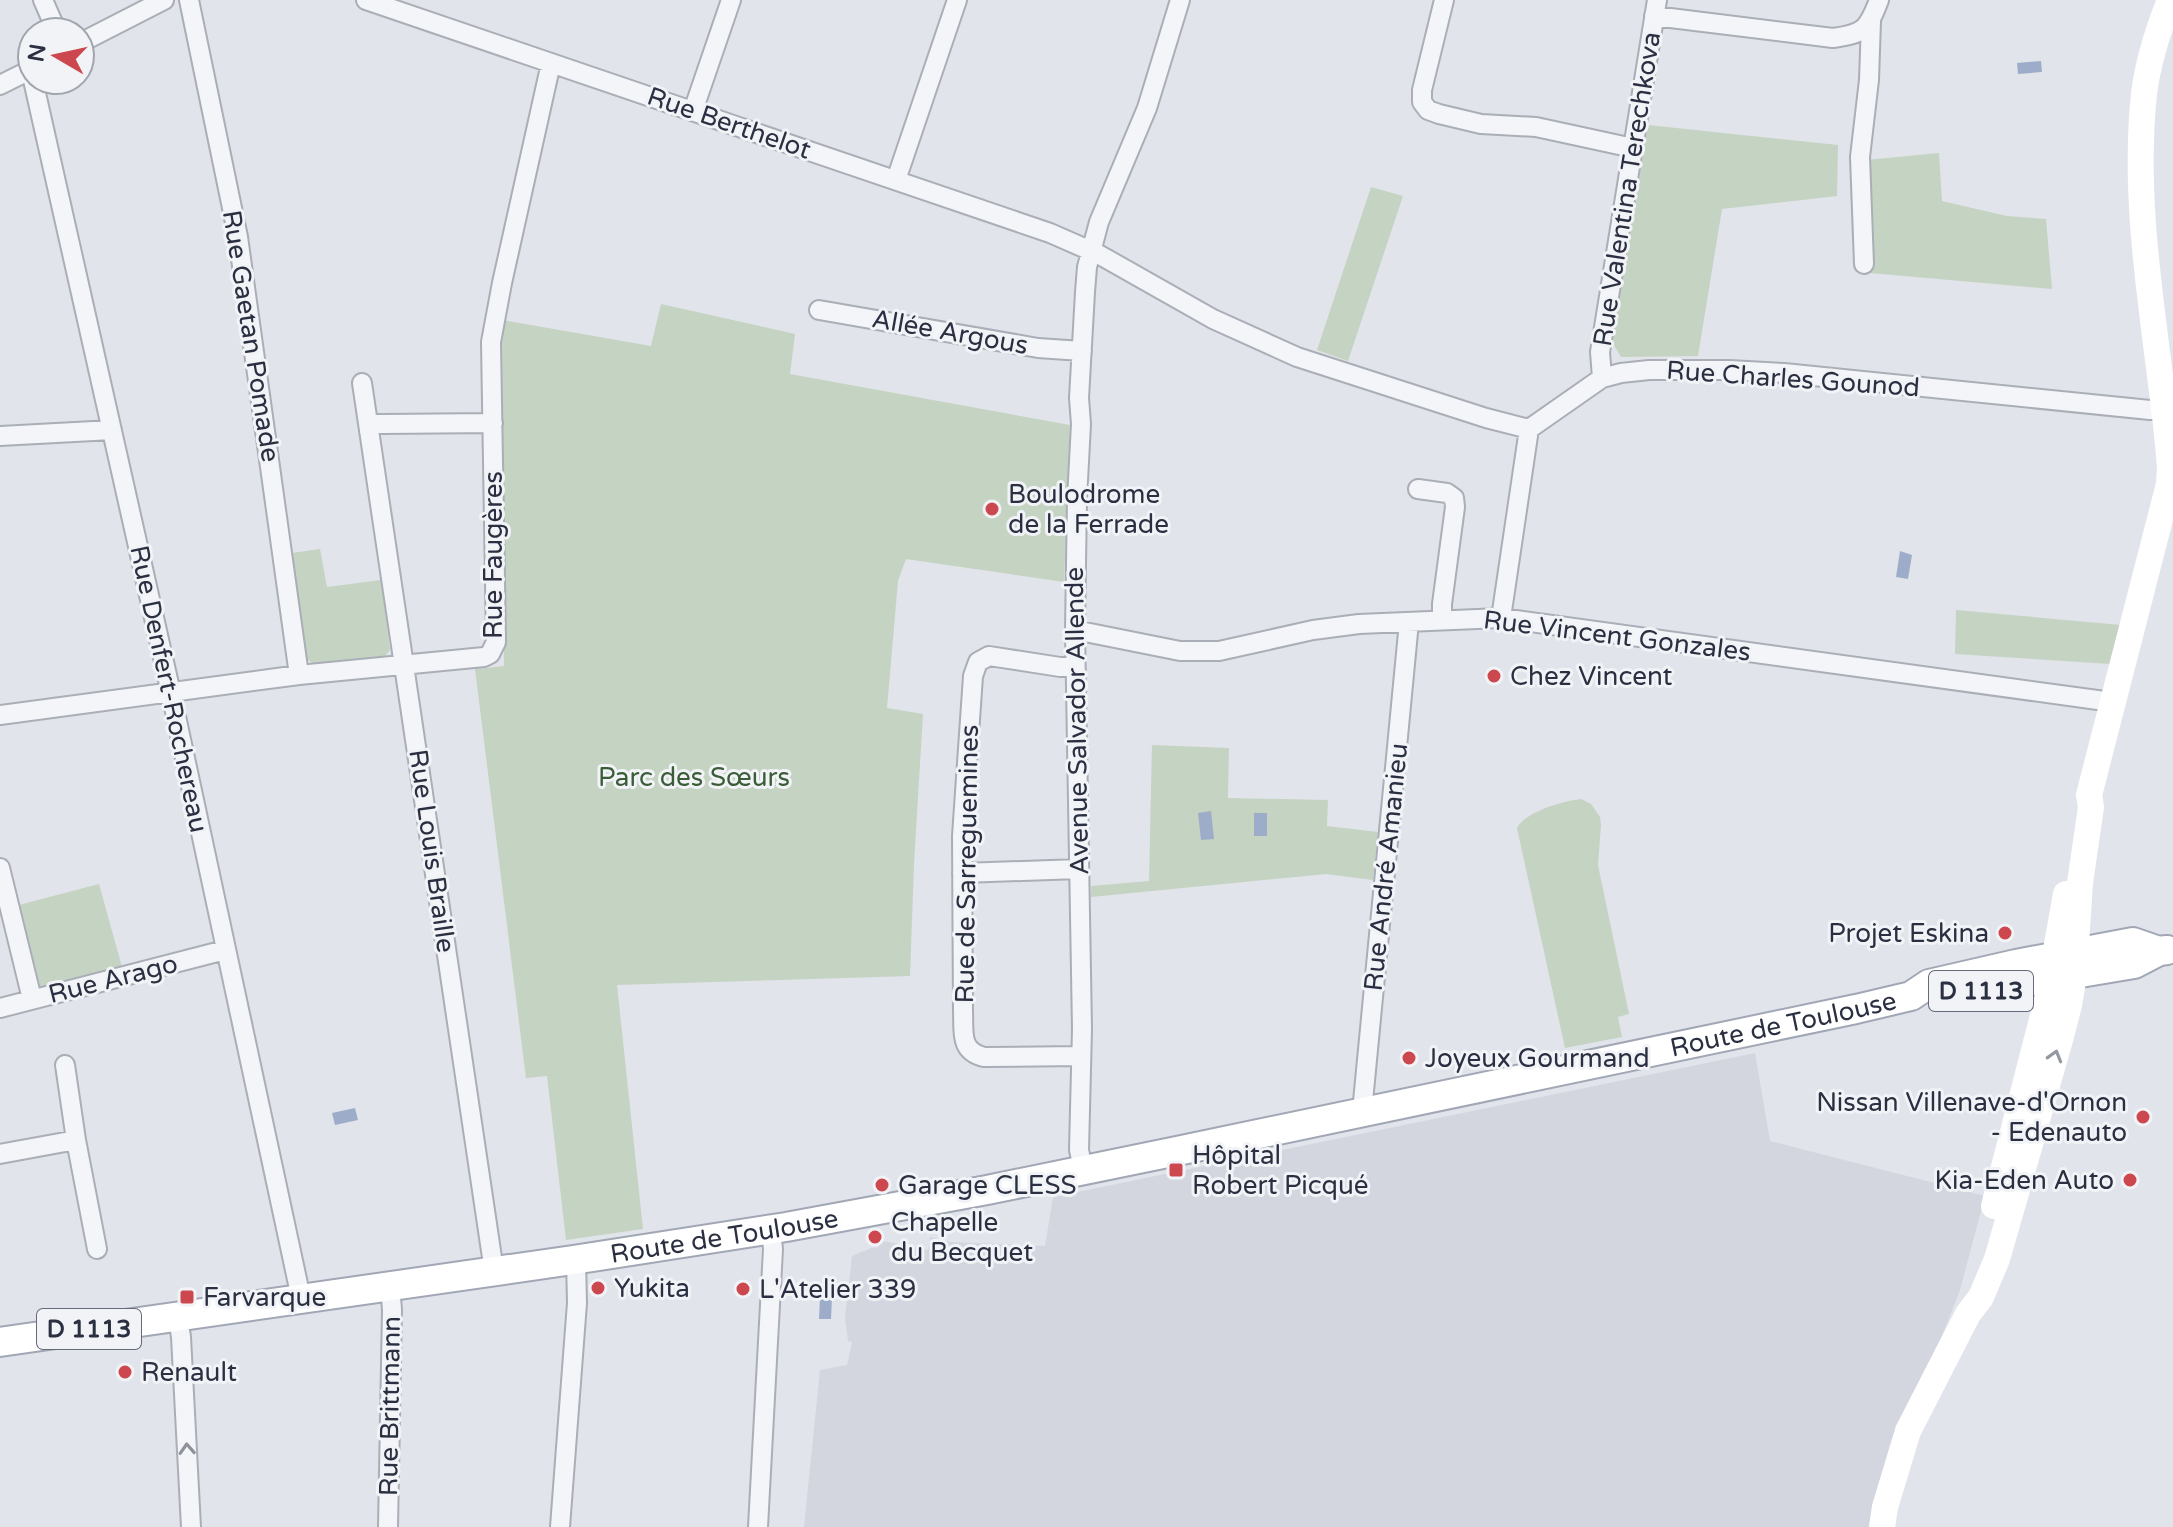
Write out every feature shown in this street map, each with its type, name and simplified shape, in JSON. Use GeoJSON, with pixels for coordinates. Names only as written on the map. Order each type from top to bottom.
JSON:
{"type":"FeatureCollection","features":[{"type":"Feature","properties":{"kind":"main road","name":"Route de Toulouse"},"geometry":{"type":"LineString","coordinates":[[0,1342],[771,1230],[1182,1150],[1911,996],[1929,984],[2063,966],[2133,942],[2166,950]]}},
{"type":"Feature","properties":{"kind":"street","name":"Rue Gaetan Pomade"},"geometry":{"type":"LineString","coordinates":[[189,0],[238,237],[299,675]]}},
{"type":"Feature","properties":{"kind":"street","name":"Rue Berthelot"},"geometry":{"type":"LineString","coordinates":[[366,0],[1050,233],[1091,250]]}},
{"type":"Feature","properties":{"kind":"street"},"geometry":{"type":"LineString","coordinates":[[693,111],[731,0]]}},
{"type":"Feature","properties":{"kind":"street"},"geometry":{"type":"LineString","coordinates":[[896,180],[957,0]]}},
{"type":"Feature","properties":{"kind":"street","name":"Avenue Salvador Allende"},"geometry":{"type":"LineString","coordinates":[[1083,1169],[1079,1150],[1082,1029],[1075,630],[1085,292],[1099,222],[1147,108],[1180,0]]}},
{"type":"Feature","properties":{"kind":"street"},"geometry":{"type":"LineString","coordinates":[[1444,0],[1422,90],[1422,102],[1428,110],[1481,124],[1536,127],[1633,148]]}},
{"type":"Feature","properties":{"kind":"street"},"geometry":{"type":"LineString","coordinates":[[1864,264],[1860,157],[1869,80],[1871,21],[1879,0]]}},
{"type":"Feature","properties":{"kind":"street"},"geometry":{"type":"LineString","coordinates":[[1882,1527],[1908,1431],[1968,1314],[1970,1293],[2039,1035],[2063,966],[2080,883],[2091,807],[2089,795],[2169,484],[2169,410],[2143,227],[2141,176],[2144,93],[2156,37],[2170,0]]}},
{"type":"Feature","properties":{"kind":"street"},"geometry":{"type":"LineString","coordinates":[[96,34],[157,2]]}},
{"type":"Feature","properties":{"kind":"street"},"geometry":{"type":"LineString","coordinates":[[1656,8],[1833,38],[1854,35],[1871,21]]}},
{"type":"Feature","properties":{"kind":"street","name":"Rue Valentina Terechkova"},"geometry":{"type":"LineString","coordinates":[[1602,378],[1600,352],[1656,8]]}},
{"type":"Feature","properties":{"kind":"street","name":"Rue Faugères"},"geometry":{"type":"LineString","coordinates":[[0,715],[299,675],[484,657],[495,649],[491,342],[551,63]]}},
{"type":"Feature","properties":{"kind":"street","name":"Rue Denfert-Rochereau"},"geometry":{"type":"LineString","coordinates":[[37,96],[171,693],[301,1298]]}},
{"type":"Feature","properties":{"kind":"street"},"geometry":{"type":"LineString","coordinates":[[1091,250],[1213,319],[1297,357],[1529,429],[1501,618]]}},
{"type":"Feature","properties":{"kind":"street","name":"Allée Argous"},"geometry":{"type":"LineString","coordinates":[[819,310],[1038,348],[1082,351]]}},
{"type":"Feature","properties":{"kind":"street","name":"Rue Charles Gounod"},"geometry":{"type":"LineString","coordinates":[[1529,429],[1602,378],[1649,370],[1763,372],[2169,410]]}},
{"type":"Feature","properties":{"kind":"street","name":"Rue Louis Braille"},"geometry":{"type":"LineString","coordinates":[[362,383],[494,1271]]}},
{"type":"Feature","properties":{"kind":"street"},"geometry":{"type":"LineString","coordinates":[[369,431],[372,424],[493,423]]}},
{"type":"Feature","properties":{"kind":"street"},"geometry":{"type":"LineString","coordinates":[[0,436],[112,430]]}},
{"type":"Feature","properties":{"kind":"street"},"geometry":{"type":"LineString","coordinates":[[1418,489],[1447,493],[1454,498],[1442,620]]}},
{"type":"Feature","properties":{"kind":"street","name":"Rue Vincent Gonzales"},"geometry":{"type":"LineString","coordinates":[[1075,630],[1180,651],[1219,651],[1325,628],[1359,624],[1501,618],[2112,702]]}},
{"type":"Feature","properties":{"kind":"street","name":"Rue André Amanieu"},"geometry":{"type":"LineString","coordinates":[[1362,1112],[1409,622]]}},
{"type":"Feature","properties":{"kind":"street","name":"Rue de Sarreguemines"},"geometry":{"type":"LineString","coordinates":[[1075,667],[989,656],[978,662],[973,676],[962,836],[963,1025],[966,1046],[971,1052],[984,1057],[1080,1056]]}},
{"type":"Feature","properties":{"kind":"street"},"geometry":{"type":"LineString","coordinates":[[0,868],[32,999]]}},
{"type":"Feature","properties":{"kind":"street"},"geometry":{"type":"LineString","coordinates":[[962,873],[1079,869]]}},
{"type":"Feature","properties":{"kind":"street","name":"Rue Arago"},"geometry":{"type":"LineString","coordinates":[[0,1008],[225,950]]}},
{"type":"Feature","properties":{"kind":"street"},"geometry":{"type":"LineString","coordinates":[[65,1065],[97,1249]]}},
{"type":"Feature","properties":{"kind":"street"},"geometry":{"type":"LineString","coordinates":[[0,1154],[76,1140]]}},
{"type":"Feature","properties":{"kind":"street"},"geometry":{"type":"LineString","coordinates":[[758,1527],[773,1249],[771,1230]]}},
{"type":"Feature","properties":{"kind":"street"},"geometry":{"type":"LineString","coordinates":[[560,1527],[577,1303],[576,1259]]}},
{"type":"Feature","properties":{"kind":"street","name":"Rue Brittmann"},"geometry":{"type":"LineString","coordinates":[[388,1527],[390,1285]]}},
{"type":"Feature","properties":{"kind":"street"},"geometry":{"type":"LineString","coordinates":[[178,1317],[191,1527]]}},
{"type":"Feature","properties":{"kind":"shaded area"},"geometry":{"type":"Polygon","coordinates":[[[1755,1053],[1770,1141],[1985,1196],[1960,1290],[1903,1419],[1872,1527],[804,1527],[820,1370],[847,1365],[852,1342],[848,1341],[845,1318],[852,1256],[879,1247],[879,1240],[928,1250],[930,1237],[950,1242],[1045,1246],[1053,1197],[1755,1053]]]}},
{"type":"Feature","properties":{"kind":"green space"},"geometry":{"type":"Polygon","coordinates":[[[1648,125],[1838,145],[1837,196],[1722,209],[1698,356],[1621,357],[1612,342],[1648,125]]]}},
{"type":"Feature","properties":{"kind":"green space"},"geometry":{"type":"Polygon","coordinates":[[[1939,153],[1942,201],[2007,216],[2046,219],[2052,289],[1870,273],[1866,160],[1939,153]]]}},
{"type":"Feature","properties":{"kind":"green space"},"geometry":{"type":"Polygon","coordinates":[[[1371,187],[1403,196],[1348,361],[1317,350],[1371,187]]]}},
{"type":"Feature","properties":{"kind":"green space","name":"Parc des Sœurs"},"geometry":{"type":"Polygon","coordinates":[[[661,304],[795,334],[790,374],[1070,425],[1064,582],[906,559],[898,581],[887,708],[923,714],[910,976],[617,985],[643,1229],[566,1240],[547,1076],[526,1078],[475,669],[504,666],[502,320],[651,346],[661,304]]]}},
{"type":"Feature","properties":{"kind":"green space"},"geometry":{"type":"Polygon","coordinates":[[[320,549],[327,587],[381,580],[390,650],[381,661],[318,668],[307,659],[292,553],[320,549]]]}},
{"type":"Feature","properties":{"kind":"green space"},"geometry":{"type":"Polygon","coordinates":[[[1956,610],[2121,625],[2111,664],[1955,654],[1956,610]]]}},
{"type":"Feature","properties":{"kind":"green space"},"geometry":{"type":"Polygon","coordinates":[[[1152,745],[1229,748],[1228,798],[1328,800],[1327,826],[1378,832],[1373,880],[1326,874],[1091,897],[1091,886],[1149,881],[1152,745]]]}},
{"type":"Feature","properties":{"kind":"green space"},"geometry":{"type":"Polygon","coordinates":[[[1581,799],[1591,804],[1600,817],[1598,865],[1629,1014],[1618,1017],[1622,1037],[1565,1048],[1517,828],[1536,812],[1581,799]]]}},
{"type":"Feature","properties":{"kind":"green space"},"geometry":{"type":"Polygon","coordinates":[[[99,884],[122,967],[40,990],[36,988],[32,976],[37,974],[19,905],[99,884]]]}},
{"type":"Feature","properties":{"kind":"water"},"geometry":{"type":"Polygon","coordinates":[[[2041,61],[2042,72],[2018,74],[2017,63],[2041,61]]]}},
{"type":"Feature","properties":{"kind":"water"},"geometry":{"type":"Polygon","coordinates":[[[1900,551],[1912,555],[1908,579],[1896,577],[1900,551]]]}},
{"type":"Feature","properties":{"kind":"water"},"geometry":{"type":"Polygon","coordinates":[[[1211,811],[1214,839],[1201,840],[1198,813],[1211,811]]]}},
{"type":"Feature","properties":{"kind":"water"},"geometry":{"type":"Polygon","coordinates":[[[1254,813],[1267,813],[1267,836],[1254,836],[1254,813]]]}},
{"type":"Feature","properties":{"kind":"water"},"geometry":{"type":"Polygon","coordinates":[[[355,1108],[358,1120],[335,1125],[332,1113],[355,1108]]]}},
{"type":"Feature","properties":{"kind":"water"},"geometry":{"type":"Polygon","coordinates":[[[820,1297],[832,1298],[831,1319],[819,1319],[820,1297]]]}},
{"type":"Feature","properties":{"kind":"place","name":"Boulodrome de la Ferrade"},"geometry":{"type":"Point","coordinates":[992,509]}},
{"type":"Feature","properties":{"kind":"place","name":"Chez Vincent"},"geometry":{"type":"Point","coordinates":[1494,676]}},
{"type":"Feature","properties":{"kind":"place","name":"Projet Eskina"},"geometry":{"type":"Point","coordinates":[2005,933]}},
{"type":"Feature","properties":{"kind":"place","name":"Joyeux Gourmand"},"geometry":{"type":"Point","coordinates":[1409,1058]}},
{"type":"Feature","properties":{"kind":"place","name":"Nissan Villenave-d'Ornon - Edenauto"},"geometry":{"type":"Point","coordinates":[2143,1117]}},
{"type":"Feature","properties":{"kind":"place","name":"Hôpital Robert Picqué"},"geometry":{"type":"Point","coordinates":[1176,1170]}},
{"type":"Feature","properties":{"kind":"place","name":"Kia-Eden Auto"},"geometry":{"type":"Point","coordinates":[2130,1180]}},
{"type":"Feature","properties":{"kind":"place","name":"Garage CLESS"},"geometry":{"type":"Point","coordinates":[882,1185]}},
{"type":"Feature","properties":{"kind":"place","name":"Chapelle du Becquet"},"geometry":{"type":"Point","coordinates":[875,1237]}},
{"type":"Feature","properties":{"kind":"place","name":"Yukita"},"geometry":{"type":"Point","coordinates":[598,1288]}},
{"type":"Feature","properties":{"kind":"place","name":"L'Atelier 339"},"geometry":{"type":"Point","coordinates":[743,1289]}},
{"type":"Feature","properties":{"kind":"place","name":"Farvarque"},"geometry":{"type":"Point","coordinates":[187,1297]}},
{"type":"Feature","properties":{"kind":"place","name":"Renault"},"geometry":{"type":"Point","coordinates":[125,1372]}}]}
